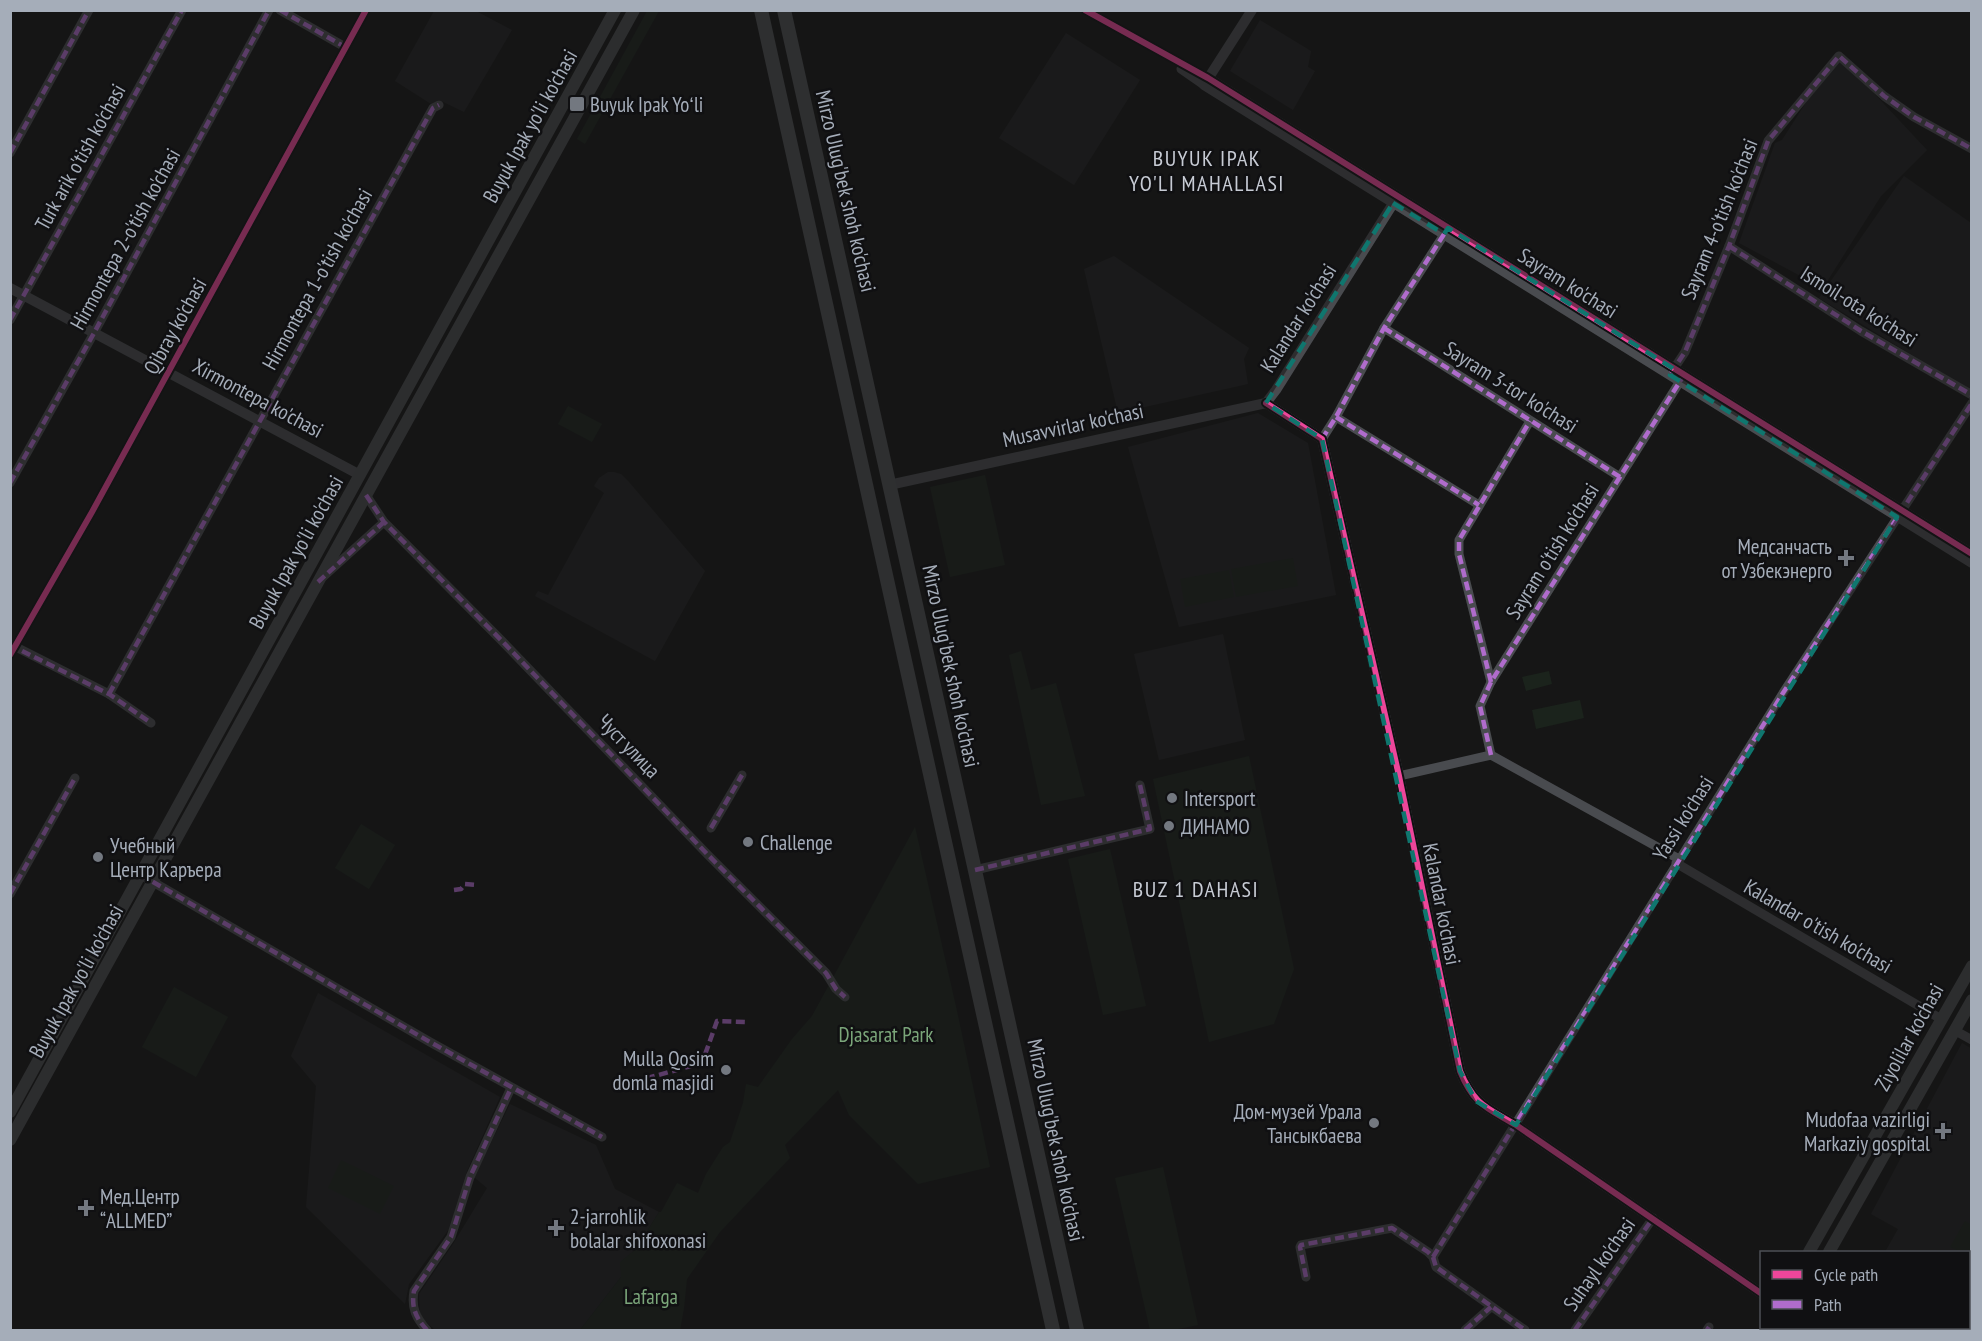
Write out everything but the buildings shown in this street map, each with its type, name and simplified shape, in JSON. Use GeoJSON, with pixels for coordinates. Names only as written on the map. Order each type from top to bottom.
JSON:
{"type":"FeatureCollection","features":[{"type":"Feature","properties":{"kind":"main road","name":"Buyuk Ipak yo'li ko'chasi"},"geometry":{"type":"LineString","coordinates":[[10,1112],[615,10]]}},
{"type":"Feature","properties":{"kind":"main road","name":"Buyuk Ipak yo'li ko'chasi"},"geometry":{"type":"LineString","coordinates":[[10,1140],[14,1123],[152,882],[634,10]]}},
{"type":"Feature","properties":{"kind":"main road","name":"Mirzo Ulug'bek shoh ko'chasi"},"geometry":{"type":"LineString","coordinates":[[761,10],[1053,1330]]}},
{"type":"Feature","properties":{"kind":"main road","name":"Mirzo Ulug'bek shoh ko'chasi"},"geometry":{"type":"LineString","coordinates":[[785,10],[1077,1330]]}},
{"type":"Feature","properties":{"kind":"main road"},"geometry":{"type":"LineString","coordinates":[[569,95],[575,93],[580,96],[581,106]]}},
{"type":"Feature","properties":{"kind":"main road"},"geometry":{"type":"LineString","coordinates":[[360,475],[366,495]]}},
{"type":"Feature","properties":{"kind":"main road","name":"Xirmontepa ko'chasi"},"geometry":{"type":"LineString","coordinates":[[360,475],[375,479]]}},
{"type":"Feature","properties":{"kind":"main road"},"geometry":{"type":"LineString","coordinates":[[882,556],[904,552]]}},
{"type":"Feature","properties":{"kind":"main road","name":"Ziyolilar ko'chasi"},"geometry":{"type":"LineString","coordinates":[[1810,1251],[1971,966]]}},
{"type":"Feature","properties":{"kind":"main road","name":"Ziyolilar ko'chasi"},"geometry":{"type":"LineString","coordinates":[[1830,1251],[1971,1000]]}},
{"type":"Feature","properties":{"kind":"main road"},"geometry":{"type":"LineString","coordinates":[[1905,1084],[1919,1091]]}},
{"type":"Feature","properties":{"kind":"street"},"geometry":{"type":"LineString","coordinates":[[10,153],[89,10]]}},
{"type":"Feature","properties":{"kind":"street","name":"Turk arik o'tish ko'chasi"},"geometry":{"type":"LineString","coordinates":[[10,320],[182,10]]}},
{"type":"Feature","properties":{"kind":"street","name":"Hirmontepa 2-o'tish ko'chasi"},"geometry":{"type":"LineString","coordinates":[[10,483],[269,10]]}},
{"type":"Feature","properties":{"kind":"street"},"geometry":{"type":"LineString","coordinates":[[280,10],[345,47]]}},
{"type":"Feature","properties":{"kind":"street","name":"Qibray ko'chasi"},"geometry":{"type":"LineString","coordinates":[[12,649],[92,512],[366,10]]}},
{"type":"Feature","properties":{"kind":"street","name":"Sayram ko'chasi"},"geometry":{"type":"LineString","coordinates":[[1085,10],[1206,81],[1899,513],[1971,554]]}},
{"type":"Feature","properties":{"kind":"street"},"geometry":{"type":"LineString","coordinates":[[1206,81],[1252,10]]}},
{"type":"Feature","properties":{"kind":"street","name":"Sayram 4-o'tish ko'chasi"},"geometry":{"type":"LineString","coordinates":[[1672,372],[1685,352],[1729,246],[1768,141],[1839,56],[1884,96],[1914,117],[1971,149]]}},
{"type":"Feature","properties":{"kind":"street","name":"Hirmontepa 1-o'tish ko'chasi"},"geometry":{"type":"LineString","coordinates":[[109,694],[434,108],[439,105]]}},
{"type":"Feature","properties":{"kind":"street","name":"Kalandar ko'chasi"},"geometry":{"type":"LineString","coordinates":[[1396,200],[1266,403],[1322,439],[1399,776],[1460,1071],[1476,1101],[1516,1125],[1760,1293]]}},
{"type":"Feature","properties":{"kind":"street"},"geometry":{"type":"LineString","coordinates":[[1322,439],[1384,328],[1446,231]]}},
{"type":"Feature","properties":{"kind":"street","name":"Ismoil-ota ko'chasi"},"geometry":{"type":"LineString","coordinates":[[1729,246],[1861,331],[1971,395]]}},
{"type":"Feature","properties":{"kind":"street","name":"Xirmontepa ko'chasi"},"geometry":{"type":"LineString","coordinates":[[10,288],[360,475]]}},
{"type":"Feature","properties":{"kind":"street","name":"Sayram 3-tor ko'chasi"},"geometry":{"type":"LineString","coordinates":[[1384,328],[1620,477]]}},
{"type":"Feature","properties":{"kind":"street","name":"Sayram o'tish ko'chasi"},"geometry":{"type":"LineString","coordinates":[[1491,755],[1480,706],[1491,682],[1682,378]]}},
{"type":"Feature","properties":{"kind":"street","name":"Musavvirlar ko'chasi"},"geometry":{"type":"LineString","coordinates":[[890,485],[1266,403]]}},
{"type":"Feature","properties":{"kind":"street","name":"Yassi ko'chasi"},"geometry":{"type":"LineString","coordinates":[[1433,1257],[1827,622],[1971,403]]}},
{"type":"Feature","properties":{"kind":"street"},"geometry":{"type":"LineString","coordinates":[[1336,417],[1479,505]]}},
{"type":"Feature","properties":{"kind":"street"},"geometry":{"type":"LineString","coordinates":[[1491,682],[1459,549],[1460,536],[1530,421]]}},
{"type":"Feature","properties":{"kind":"street","name":"Чуст улица"},"geometry":{"type":"LineString","coordinates":[[366,495],[384,522],[708,855],[820,966],[836,989],[845,997]]}},
{"type":"Feature","properties":{"kind":"street","name":"Sayram ko'chasi"},"geometry":{"type":"LineString","coordinates":[[1899,513],[1971,563]]}},
{"type":"Feature","properties":{"kind":"street"},"geometry":{"type":"LineString","coordinates":[[318,582],[384,522]]}},
{"type":"Feature","properties":{"kind":"street"},"geometry":{"type":"LineString","coordinates":[[12,649],[109,694],[151,723]]}},
{"type":"Feature","properties":{"kind":"street"},"geometry":{"type":"LineString","coordinates":[[1399,776],[1491,755]]}},
{"type":"Feature","properties":{"kind":"street","name":"Kalandar o'tish ko'chasi"},"geometry":{"type":"LineString","coordinates":[[1491,755],[1678,861],[1941,1019]]}},
{"type":"Feature","properties":{"kind":"street"},"geometry":{"type":"LineString","coordinates":[[711,828],[742,775]]}},
{"type":"Feature","properties":{"kind":"street"},"geometry":{"type":"LineString","coordinates":[[10,894],[14,879],[75,778]]}},
{"type":"Feature","properties":{"kind":"street"},"geometry":{"type":"LineString","coordinates":[[975,870],[1150,829],[1140,785]]}},
{"type":"Feature","properties":{"kind":"street"},"geometry":{"type":"LineString","coordinates":[[141,875],[512,1088],[602,1137]]}},
{"type":"Feature","properties":{"kind":"street"},"geometry":{"type":"LineString","coordinates":[[1954,1030],[1971,1040]]}},
{"type":"Feature","properties":{"kind":"street"},"geometry":{"type":"LineString","coordinates":[[427,1330],[416,1317],[412,1301],[414,1291],[451,1237],[470,1177],[512,1088]]}},
{"type":"Feature","properties":{"kind":"street","name":"Suhayl ko'chasi"},"geometry":{"type":"LineString","coordinates":[[1575,1330],[1653,1218]]}},
{"type":"Feature","properties":{"kind":"street"},"geometry":{"type":"LineString","coordinates":[[1306,1276],[1301,1245],[1392,1228],[1433,1257],[1436,1267],[1525,1330]]}},
{"type":"Feature","properties":{"kind":"street"},"geometry":{"type":"LineString","coordinates":[[1465,1330],[1491,1307]]}},
{"type":"Feature","properties":{"kind":"highlighted area"},"geometry":{"type":"Polygon","coordinates":[[[1393,203],[1444,234],[1448,228],[1674,369],[1670,375],[1897,517],[1516,1125],[1476,1101],[1460,1071],[1322,439],[1266,403],[1393,203]]]}},
{"type":"Feature","properties":{"kind":"shaded area"},"geometry":{"type":"Polygon","coordinates":[[[434,11],[476,11],[512,30],[464,112],[439,100],[431,104],[395,81],[434,11]]]}},
{"type":"Feature","properties":{"kind":"shaded area"},"geometry":{"type":"Polygon","coordinates":[[[1260,20],[1311,51],[1308,67],[1315,71],[1293,110],[1230,71],[1260,20]]]}},
{"type":"Feature","properties":{"kind":"shaded area"},"geometry":{"type":"Polygon","coordinates":[[[1066,33],[1140,80],[1074,185],[999,138],[1066,33]]]}},
{"type":"Feature","properties":{"kind":"shaded area"},"geometry":{"type":"Polygon","coordinates":[[[1841,58],[1927,150],[1881,196],[1823,288],[1739,243],[1775,143],[1782,140],[1814,90],[1841,58]]]}},
{"type":"Feature","properties":{"kind":"shaded area"},"geometry":{"type":"Polygon","coordinates":[[[1904,176],[1971,223],[1971,391],[1819,298],[1904,176]]]}},
{"type":"Feature","properties":{"kind":"shaded area"},"geometry":{"type":"Polygon","coordinates":[[[1114,256],[1249,348],[1244,359],[1248,384],[1118,413],[1084,269],[1114,256]]]}},
{"type":"Feature","properties":{"kind":"shaded area"},"geometry":{"type":"Polygon","coordinates":[[[1258,413],[1308,443],[1336,595],[1179,627],[1128,447],[1258,413]]]}},
{"type":"Feature","properties":{"kind":"shaded area"},"geometry":{"type":"Polygon","coordinates":[[[608,472],[621,474],[629,482],[705,571],[655,661],[535,596],[538,591],[548,595],[604,493],[594,486],[599,478],[608,472]]]}},
{"type":"Feature","properties":{"kind":"shaded area"},"geometry":{"type":"Polygon","coordinates":[[[1223,634],[1245,740],[1159,760],[1134,654],[1223,634]]]}},
{"type":"Feature","properties":{"kind":"shaded area"},"geometry":{"type":"Polygon","coordinates":[[[318,993],[500,1097],[467,1171],[449,1229],[409,1284],[405,1304],[306,1207],[316,1086],[291,1056],[318,993]]]}},
{"type":"Feature","properties":{"kind":"shaded area","name":"Mudofaa vazirligi Markaziy gospital"},"geometry":{"type":"Polygon","coordinates":[[[1962,1043],[1972,1049],[1971,1330],[1842,1330],[1970,1329],[1970,1251],[1886,1251],[1898,1229],[1871,1214],[1962,1043]]]}},
{"type":"Feature","properties":{"kind":"shaded area","name":"2-jarrohlik bolalar shifoxonasi"},"geometry":{"type":"Polygon","coordinates":[[[510,1104],[596,1145],[615,1189],[659,1212],[636,1249],[621,1262],[621,1277],[580,1330],[435,1330],[420,1316],[419,1294],[487,1188],[474,1177],[510,1104]]]}},
{"type":"Feature","properties":{"kind":"green space"},"geometry":{"type":"Polygon","coordinates":[[[647,11],[659,11],[585,144],[577,139],[647,11]]]}},
{"type":"Feature","properties":{"kind":"green space"},"geometry":{"type":"Polygon","coordinates":[[[568,406],[602,424],[592,442],[558,424],[568,406]]]}},
{"type":"Feature","properties":{"kind":"green space"},"geometry":{"type":"Polygon","coordinates":[[[985,475],[1005,565],[950,577],[930,487],[985,475]]]}},
{"type":"Feature","properties":{"kind":"green space"},"geometry":{"type":"Polygon","coordinates":[[[1293,558],[1298,586],[1236,597],[1231,569],[1293,558]]]}},
{"type":"Feature","properties":{"kind":"green space"},"geometry":{"type":"Polygon","coordinates":[[[1229,570],[1234,597],[1185,607],[1180,579],[1229,570]]]}},
{"type":"Feature","properties":{"kind":"green space"},"geometry":{"type":"Polygon","coordinates":[[[1021,651],[1031,690],[1056,683],[1085,796],[1041,805],[1009,655],[1021,651]]]}},
{"type":"Feature","properties":{"kind":"green space"},"geometry":{"type":"Polygon","coordinates":[[[1549,671],[1552,684],[1526,691],[1522,677],[1549,671]]]}},
{"type":"Feature","properties":{"kind":"green space"},"geometry":{"type":"Polygon","coordinates":[[[1580,700],[1584,718],[1536,729],[1532,710],[1580,700]]]}},
{"type":"Feature","properties":{"kind":"green space"},"geometry":{"type":"Polygon","coordinates":[[[1249,756],[1294,969],[1274,1024],[1209,1042],[1153,779],[1249,756]]]}},
{"type":"Feature","properties":{"kind":"green space"},"geometry":{"type":"Polygon","coordinates":[[[361,824],[395,845],[369,889],[335,868],[361,824]]]}},
{"type":"Feature","properties":{"kind":"green space","name":"Djasarat Park"},"geometry":{"type":"Polygon","coordinates":[[[915,827],[990,1167],[918,1184],[849,1115],[838,1090],[785,1145],[790,1158],[720,1232],[687,1279],[680,1330],[580,1330],[621,1277],[620,1262],[636,1249],[677,1183],[698,1193],[706,1174],[723,1147],[730,1142],[743,1103],[746,1084],[758,1087],[792,1039],[812,1016],[915,827]]]}},
{"type":"Feature","properties":{"kind":"green space"},"geometry":{"type":"Polygon","coordinates":[[[1110,849],[1146,1006],[1103,1015],[1068,859],[1110,849]]]}},
{"type":"Feature","properties":{"kind":"green space"},"geometry":{"type":"Polygon","coordinates":[[[174,987],[228,1017],[196,1077],[142,1047],[174,987]]]}},
{"type":"Feature","properties":{"kind":"green space"},"geometry":{"type":"Polygon","coordinates":[[[341,1160],[394,1186],[380,1214],[328,1188],[341,1160]]]}},
{"type":"Feature","properties":{"kind":"green space"},"geometry":{"type":"Polygon","coordinates":[[[1163,1167],[1198,1325],[1173,1330],[1150,1330],[1115,1178],[1163,1167]]]}},
{"type":"Feature","properties":{"kind":"green space"},"geometry":{"type":"Polygon","coordinates":[[[1965,1221],[1971,1224],[1971,1259],[1970,1251],[1959,1251],[1950,1247],[1965,1221]]]}},
{"type":"Feature","properties":{"kind":"marked path"},"geometry":{"type":"LineString","coordinates":[[10,153],[89,10]]}},
{"type":"Feature","properties":{"kind":"marked path"},"geometry":{"type":"LineString","coordinates":[[10,320],[182,10]]}},
{"type":"Feature","properties":{"kind":"marked path"},"geometry":{"type":"LineString","coordinates":[[10,483],[269,10]]}},
{"type":"Feature","properties":{"kind":"marked path"},"geometry":{"type":"LineString","coordinates":[[280,10],[345,47]]}},
{"type":"Feature","properties":{"kind":"marked path"},"geometry":{"type":"LineString","coordinates":[[1671,373],[1685,352],[1729,246],[1768,141],[1839,56],[1884,96],[1914,117],[1972,149]]}},
{"type":"Feature","properties":{"kind":"marked path"},"geometry":{"type":"LineString","coordinates":[[109,694],[433,108],[439,105]]}},
{"type":"Feature","properties":{"kind":"marked path"},"geometry":{"type":"LineString","coordinates":[[1322,439],[1384,328],[1448,228]]}},
{"type":"Feature","properties":{"kind":"marked path"},"geometry":{"type":"LineString","coordinates":[[1729,246],[1861,331],[1972,395]]}},
{"type":"Feature","properties":{"kind":"marked path"},"geometry":{"type":"LineString","coordinates":[[1384,328],[1620,477]]}},
{"type":"Feature","properties":{"kind":"marked path"},"geometry":{"type":"LineString","coordinates":[[1491,755],[1480,706],[1491,682],[1684,375]]}},
{"type":"Feature","properties":{"kind":"marked path"},"geometry":{"type":"LineString","coordinates":[[1433,1257],[1783,693],[1972,403]]}},
{"type":"Feature","properties":{"kind":"marked path"},"geometry":{"type":"LineString","coordinates":[[1336,417],[1479,505]]}},
{"type":"Feature","properties":{"kind":"marked path"},"geometry":{"type":"LineString","coordinates":[[1491,682],[1459,554],[1459,540],[1530,421]]}},
{"type":"Feature","properties":{"kind":"marked path"},"geometry":{"type":"LineString","coordinates":[[366,495],[384,522],[826,973],[836,989],[845,997]]}},
{"type":"Feature","properties":{"kind":"marked path"},"geometry":{"type":"LineString","coordinates":[[318,582],[384,522]]}},
{"type":"Feature","properties":{"kind":"marked path"},"geometry":{"type":"LineString","coordinates":[[10,645],[109,694],[151,723]]}},
{"type":"Feature","properties":{"kind":"marked path"},"geometry":{"type":"LineString","coordinates":[[711,828],[742,775]]}},
{"type":"Feature","properties":{"kind":"marked path"},"geometry":{"type":"LineString","coordinates":[[10,894],[75,778]]}},
{"type":"Feature","properties":{"kind":"marked path"},"geometry":{"type":"LineString","coordinates":[[975,870],[1150,829],[1140,785]]}},
{"type":"Feature","properties":{"kind":"marked path"},"geometry":{"type":"LineString","coordinates":[[141,875],[430,1042],[602,1137]]}},
{"type":"Feature","properties":{"kind":"marked path"},"geometry":{"type":"LineString","coordinates":[[454,890],[461,889],[465,884],[478,885]]}},
{"type":"Feature","properties":{"kind":"marked path"},"geometry":{"type":"LineString","coordinates":[[633,1082],[702,1063],[717,1021],[746,1022]]}},
{"type":"Feature","properties":{"kind":"marked path"},"geometry":{"type":"LineString","coordinates":[[427,1330],[415,1312],[414,1291],[451,1237],[470,1177],[511,1088]]}},
{"type":"Feature","properties":{"kind":"marked path"},"geometry":{"type":"LineString","coordinates":[[1575,1330],[1653,1218]]}},
{"type":"Feature","properties":{"kind":"marked path"},"geometry":{"type":"LineString","coordinates":[[1306,1277],[1301,1245],[1392,1228],[1428,1252],[1433,1257],[1436,1267],[1525,1330]]}},
{"type":"Feature","properties":{"kind":"marked path"},"geometry":{"type":"LineString","coordinates":[[1465,1330],[1491,1307]]}},
{"type":"Feature","properties":{"kind":"cycle path"},"geometry":{"type":"LineString","coordinates":[[10,655],[92,512],[366,10]]}},
{"type":"Feature","properties":{"kind":"cycle path"},"geometry":{"type":"LineString","coordinates":[[1085,10],[1208,78],[1972,554]]}},
{"type":"Feature","properties":{"kind":"cycle path"},"geometry":{"type":"LineString","coordinates":[[1266,403],[1322,439],[1399,776],[1460,1071],[1465,1082],[1476,1098],[1489,1109],[1516,1125],[1760,1293]]}},
{"type":"Feature","properties":{"kind":"place","name":"Buyuk Ipak Yoʻli"},"geometry":{"type":"Point","coordinates":[577,104]}},
{"type":"Feature","properties":{"kind":"place","name":"Медсанчасть от Узбекэнерго"},"geometry":{"type":"Point","coordinates":[1846,558]}},
{"type":"Feature","properties":{"kind":"place","name":"Intersport"},"geometry":{"type":"Point","coordinates":[1172,798]}},
{"type":"Feature","properties":{"kind":"place","name":"ДИНАМО"},"geometry":{"type":"Point","coordinates":[1169,826]}},
{"type":"Feature","properties":{"kind":"place","name":"Challenge"},"geometry":{"type":"Point","coordinates":[748,842]}},
{"type":"Feature","properties":{"kind":"place","name":"Учебный Центр Каръера"},"geometry":{"type":"Point","coordinates":[98,857]}},
{"type":"Feature","properties":{"kind":"place","name":"Mulla Qosim domla masjidi"},"geometry":{"type":"Point","coordinates":[726,1070]}},
{"type":"Feature","properties":{"kind":"place","name":"Дом-музей Урала Тансыкбаева"},"geometry":{"type":"Point","coordinates":[1374,1123]}},
{"type":"Feature","properties":{"kind":"place","name":"Mudofaa vazirligi Markaziy gospital"},"geometry":{"type":"Point","coordinates":[1943,1131]}},
{"type":"Feature","properties":{"kind":"place","name":"Мед.Центр “ALLMED”"},"geometry":{"type":"Point","coordinates":[86,1208]}},
{"type":"Feature","properties":{"kind":"place","name":"2-jarrohlik bolalar shifoxonasi"},"geometry":{"type":"Point","coordinates":[556,1228]}},
{"type":"Feature","properties":{"kind":"district","name":"BUYUK IPAK YO'LI MAHALLASI"},"geometry":{"type":"Point","coordinates":[1207,170]}},
{"type":"Feature","properties":{"kind":"district","name":"BUZ 1 DAHASI"},"geometry":{"type":"Point","coordinates":[1196,889]}},
{"type":"Feature","properties":{"kind":"park label","name":"Lafarga"},"geometry":{"type":"Point","coordinates":[651,1296]}}]}
